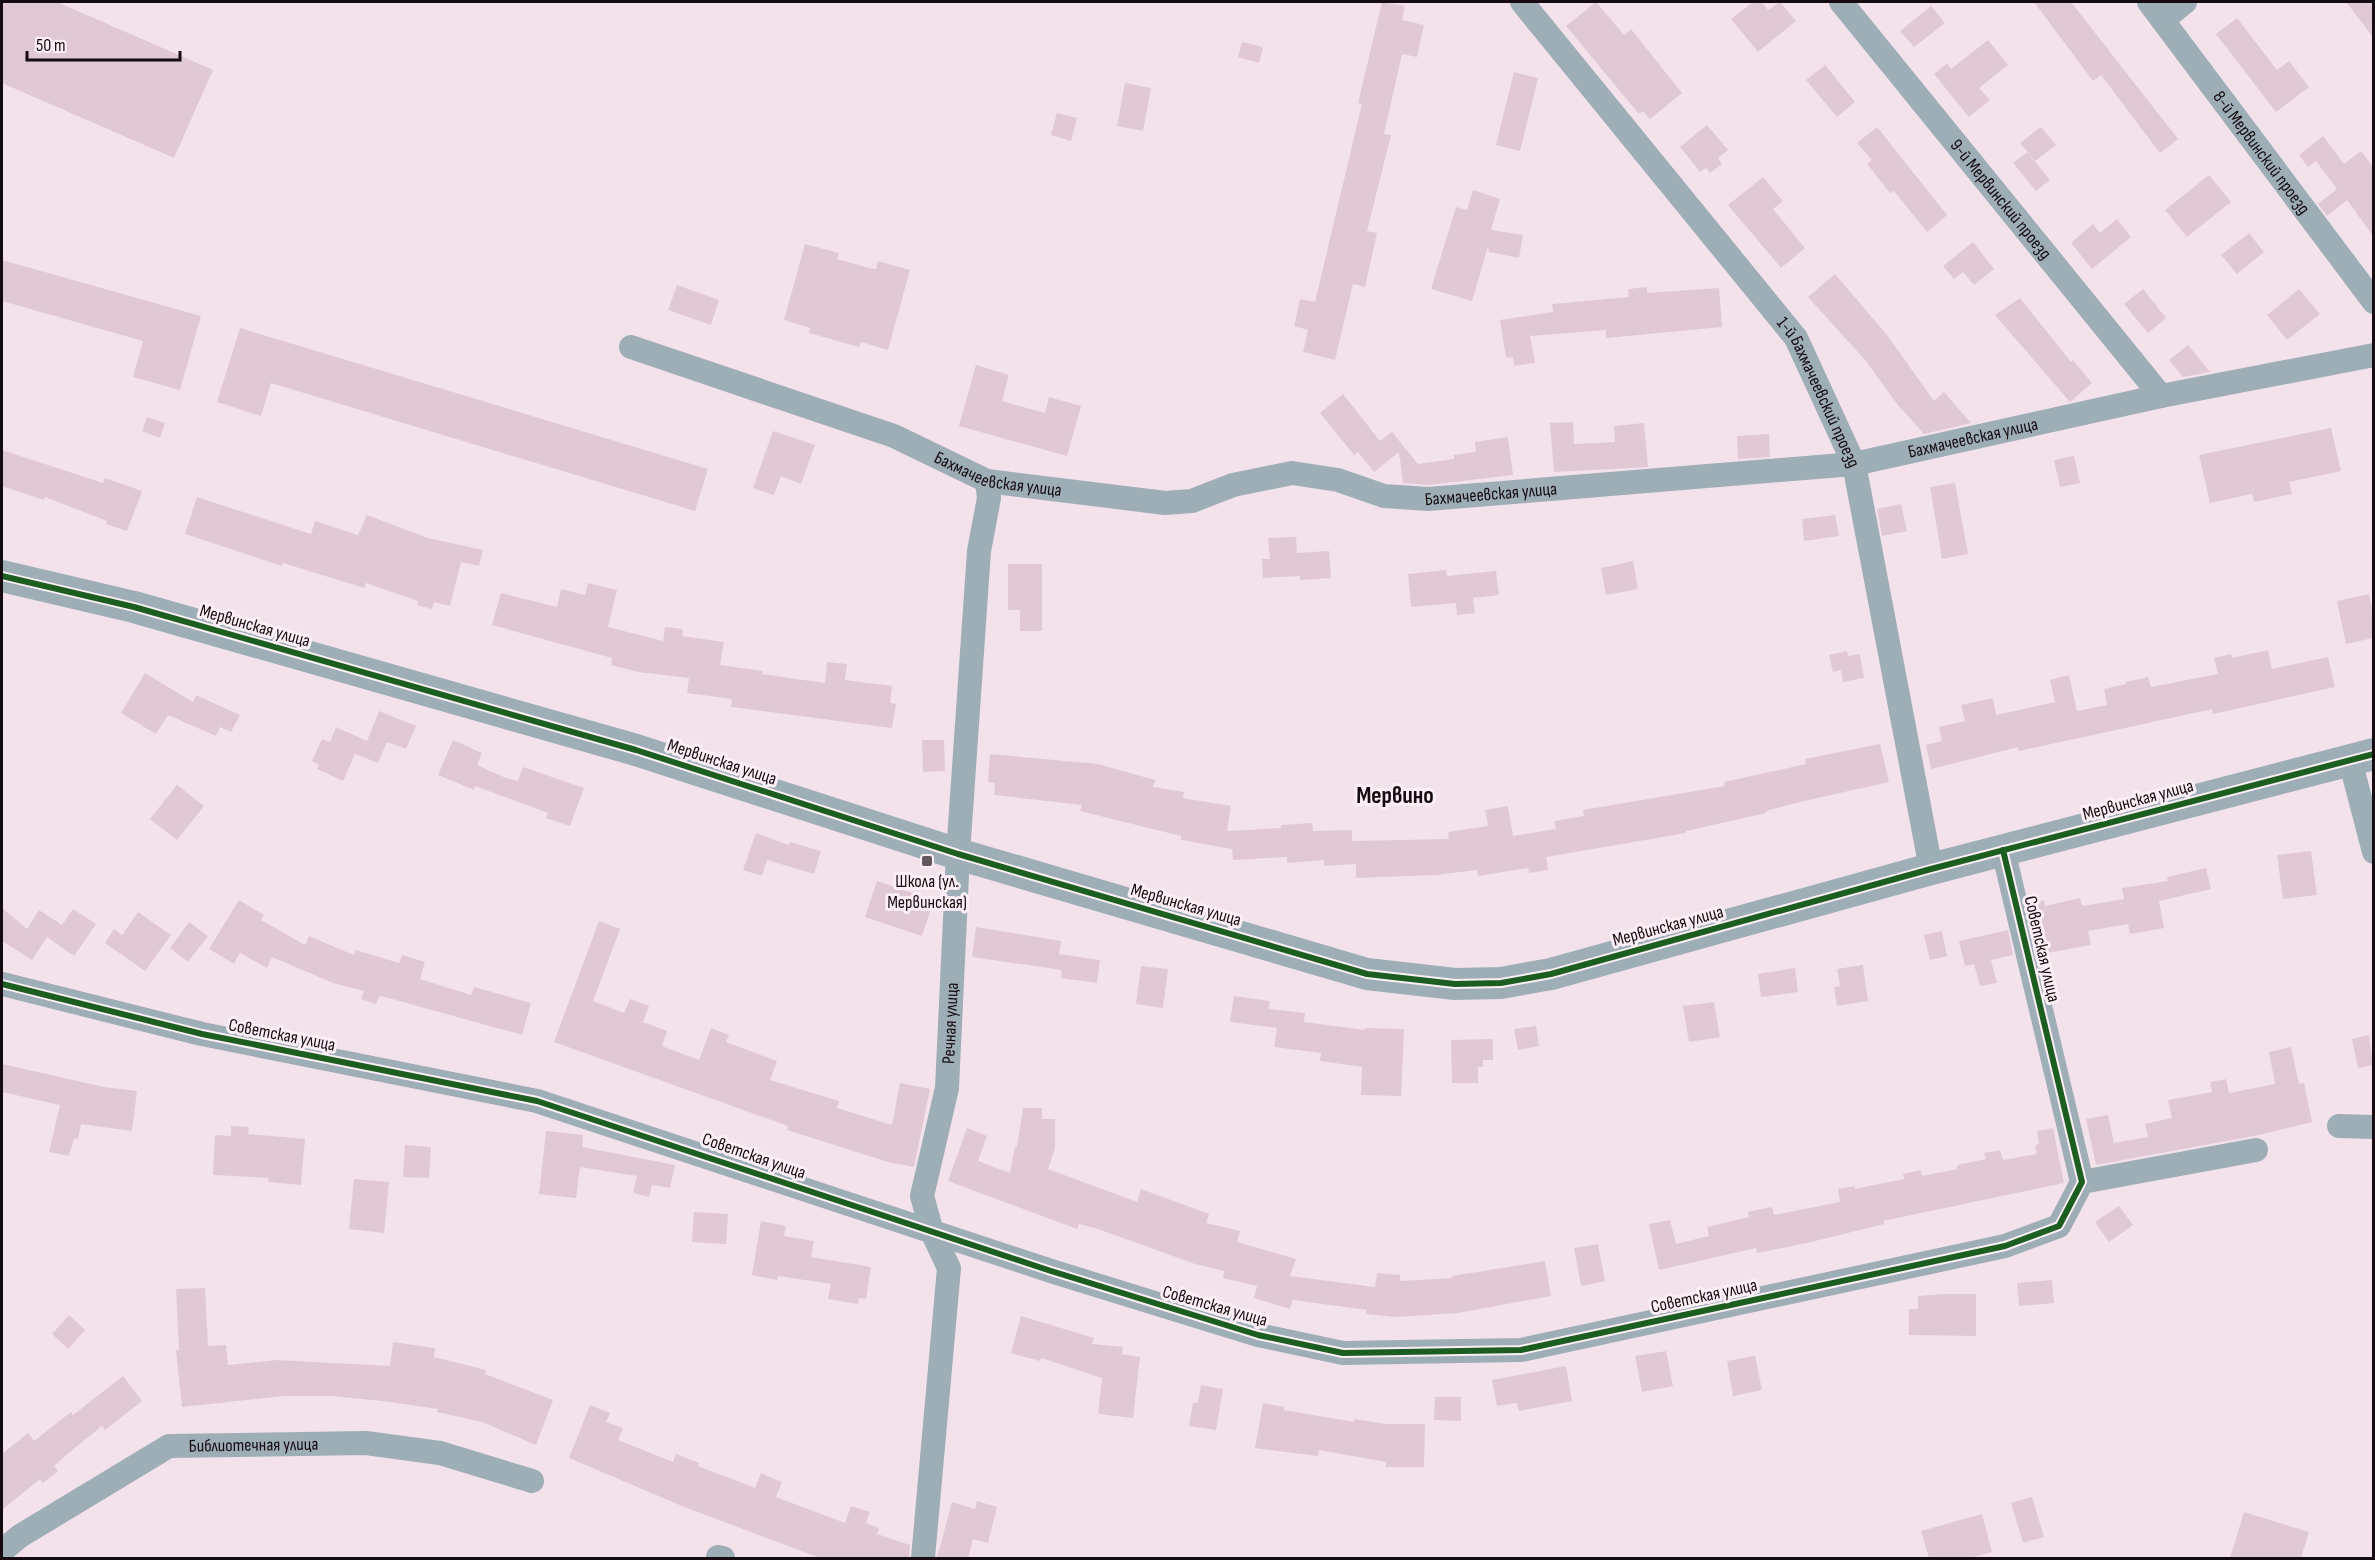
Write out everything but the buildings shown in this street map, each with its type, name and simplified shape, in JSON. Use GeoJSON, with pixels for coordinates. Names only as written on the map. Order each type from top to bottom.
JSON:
{"type":"FeatureCollection","features":[{"type":"Feature","properties":{"kind":"street","name":"1-й Бахмачеевский проезд"},"geometry":{"type":"LineString","coordinates":[[1522,2],[1770,302],[1796,339],[1854,464],[1931,869]]}},
{"type":"Feature","properties":{"kind":"street","name":"9-й Мервинский проезд"},"geometry":{"type":"LineString","coordinates":[[1841,2],[2161,396]]}},
{"type":"Feature","properties":{"kind":"street"},"geometry":{"type":"LineString","coordinates":[[2156,11],[2185,2]]}},
{"type":"Feature","properties":{"kind":"street","name":"8-й Мервинский проезд"},"geometry":{"type":"LineString","coordinates":[[2156,11],[2373,302]]}},
{"type":"Feature","properties":{"kind":"street","name":"Бахмачеевская улица"},"geometry":{"type":"LineString","coordinates":[[631,346],[894,436],[987,481],[1165,503],[1192,501],[1233,485],[1292,473],[1338,480],[1384,496],[1428,499],[1854,464],[2161,396],[2373,355]]}},
{"type":"Feature","properties":{"kind":"street","name":"Речная улица"},"geometry":{"type":"LineString","coordinates":[[923,1558],[949,1268],[932,1232],[922,1196],[947,1088],[958,854],[979,551],[989,498],[987,481]]}},
{"type":"Feature","properties":{"kind":"street","name":"Мервинская улица"},"geometry":{"type":"LineString","coordinates":[[2,576],[134,607],[636,750],[958,854],[1367,974],[1455,984],[1501,983],[1551,974],[1931,869],[2362,757]]}},
{"type":"Feature","properties":{"kind":"street"},"geometry":{"type":"LineString","coordinates":[[2362,757],[2373,852]]}},
{"type":"Feature","properties":{"kind":"street","name":"Советская улица"},"geometry":{"type":"LineString","coordinates":[[2,984],[202,1034],[537,1101],[932,1232],[1258,1335],[1343,1353],[1521,1350],[2004,1246],[2059,1226],[2082,1182],[2003,850]]}},
{"type":"Feature","properties":{"kind":"street"},"geometry":{"type":"LineString","coordinates":[[2339,1126],[2373,1127]]}},
{"type":"Feature","properties":{"kind":"street"},"geometry":{"type":"LineString","coordinates":[[2082,1182],[2256,1150]]}},
{"type":"Feature","properties":{"kind":"street","name":"Библиотечная улица"},"geometry":{"type":"LineString","coordinates":[[2,1551],[20,1536],[169,1446],[366,1443],[440,1452],[532,1481]]}},
{"type":"Feature","properties":{"kind":"cycle path"},"geometry":{"type":"LineString","coordinates":[[2,576],[134,607],[636,750],[958,854],[1367,974],[1455,984],[1501,983],[1551,974],[1931,869],[2374,754]]}},
{"type":"Feature","properties":{"kind":"cycle path"},"geometry":{"type":"LineString","coordinates":[[2,984],[202,1034],[537,1101],[1051,1271],[1258,1335],[1343,1353],[1521,1350],[2005,1246],[2059,1226],[2082,1182],[2003,850]]}},
{"type":"Feature","properties":{"kind":"place","name":"Школа (ул. Мервинская)"},"geometry":{"type":"Point","coordinates":[927,861]}},
{"type":"Feature","properties":{"kind":"district","name":"Мервино"},"geometry":{"type":"Point","coordinates":[1395,795]}}]}
